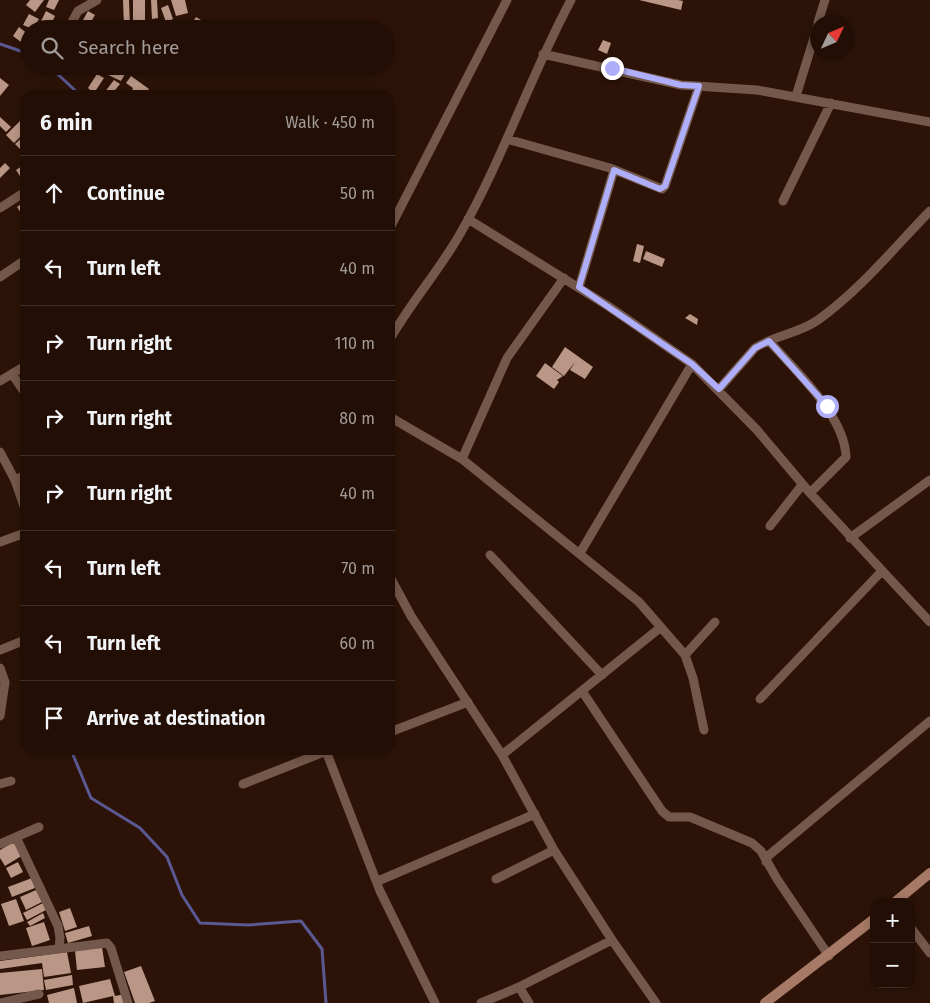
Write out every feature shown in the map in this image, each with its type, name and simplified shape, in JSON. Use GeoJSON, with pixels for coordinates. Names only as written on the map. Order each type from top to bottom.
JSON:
{"type":"FeatureCollection","features":[{"type":"Feature","properties":{"kind":"main road"},"geometry":{"type":"LineString","coordinates":[[900,898],[930,873]]}},
{"type":"Feature","properties":{"kind":"main road"},"geometry":{"type":"LineString","coordinates":[[765,1003],[829,956],[870,922]]}},
{"type":"Feature","properties":{"kind":"street"},"geometry":{"type":"LineString","coordinates":[[73,20],[78,11],[97,0]]}},
{"type":"Feature","properties":{"kind":"street"},"geometry":{"type":"LineString","coordinates":[[395,218],[507,0]]}},
{"type":"Feature","properties":{"kind":"street"},"geometry":{"type":"LineString","coordinates":[[395,330],[460,235],[507,139],[543,54],[571,0]]}},
{"type":"Feature","properties":{"kind":"street"},"geometry":{"type":"LineString","coordinates":[[821,15],[825,0]]}},
{"type":"Feature","properties":{"kind":"street"},"geometry":{"type":"LineString","coordinates":[[796,96],[810,50]]}},
{"type":"Feature","properties":{"kind":"street"},"geometry":{"type":"LineString","coordinates":[[543,54],[681,85],[757,90],[930,122]]}},
{"type":"Feature","properties":{"kind":"street"},"geometry":{"type":"LineString","coordinates":[[507,139],[614,170],[660,189],[665,186],[699,86]]}},
{"type":"Feature","properties":{"kind":"street"},"geometry":{"type":"LineString","coordinates":[[783,201],[831,103]]}},
{"type":"Feature","properties":{"kind":"street"},"geometry":{"type":"LineString","coordinates":[[579,287],[614,170]]}},
{"type":"Feature","properties":{"kind":"street"},"geometry":{"type":"LineString","coordinates":[[0,208],[20,195]]}},
{"type":"Feature","properties":{"kind":"street"},"geometry":{"type":"LineString","coordinates":[[719,389],[755,348],[769,341],[796,333],[817,321],[853,292],[930,211]]}},
{"type":"Feature","properties":{"kind":"street"},"geometry":{"type":"LineString","coordinates":[[468,219],[579,287],[692,364],[719,389],[881,572],[928,618]]}},
{"type":"Feature","properties":{"kind":"street"},"geometry":{"type":"LineString","coordinates":[[0,277],[20,263]]}},
{"type":"Feature","properties":{"kind":"street"},"geometry":{"type":"LineString","coordinates":[[462,459],[507,358],[564,278]]}},
{"type":"Feature","properties":{"kind":"street"},"geometry":{"type":"LineString","coordinates":[[769,341],[827,406],[846,447],[846,457],[810,493]]}},
{"type":"Feature","properties":{"kind":"street"},"geometry":{"type":"LineString","coordinates":[[580,553],[692,364]]}},
{"type":"Feature","properties":{"kind":"street"},"geometry":{"type":"LineString","coordinates":[[0,381],[20,369]]}},
{"type":"Feature","properties":{"kind":"street"},"geometry":{"type":"LineString","coordinates":[[12,374],[20,386]]}},
{"type":"Feature","properties":{"kind":"street"},"geometry":{"type":"LineString","coordinates":[[395,420],[462,459],[640,602],[685,655],[693,678],[704,730]]}},
{"type":"Feature","properties":{"kind":"street"},"geometry":{"type":"LineString","coordinates":[[0,452],[15,480],[20,494]]}},
{"type":"Feature","properties":{"kind":"street"},"geometry":{"type":"LineString","coordinates":[[15,480],[20,478]]}},
{"type":"Feature","properties":{"kind":"street"},"geometry":{"type":"LineString","coordinates":[[850,538],[930,480]]}},
{"type":"Feature","properties":{"kind":"street"},"geometry":{"type":"LineString","coordinates":[[770,526],[802,484]]}},
{"type":"Feature","properties":{"kind":"street"},"geometry":{"type":"LineString","coordinates":[[0,542],[20,535]]}},
{"type":"Feature","properties":{"kind":"street"},"geometry":{"type":"LineString","coordinates":[[490,555],[602,675]]}},
{"type":"Feature","properties":{"kind":"street"},"geometry":{"type":"LineString","coordinates":[[760,700],[881,572]]}},
{"type":"Feature","properties":{"kind":"street"},"geometry":{"type":"LineString","coordinates":[[395,586],[411,616],[502,755],[554,850],[612,940],[656,1003]]}},
{"type":"Feature","properties":{"kind":"street"},"geometry":{"type":"LineString","coordinates":[[685,655],[716,622]]}},
{"type":"Feature","properties":{"kind":"street"},"geometry":{"type":"LineString","coordinates":[[502,755],[661,627]]}},
{"type":"Feature","properties":{"kind":"street"},"geometry":{"type":"LineString","coordinates":[[0,650],[20,642]]}},
{"type":"Feature","properties":{"kind":"street"},"geometry":{"type":"LineString","coordinates":[[0,668],[5,682],[0,716]]}},
{"type":"Feature","properties":{"kind":"street"},"geometry":{"type":"LineString","coordinates":[[582,691],[662,811],[669,817],[690,818],[752,843],[762,851],[766,862],[829,956]]}},
{"type":"Feature","properties":{"kind":"street"},"geometry":{"type":"LineString","coordinates":[[395,730],[468,702]]}},
{"type":"Feature","properties":{"kind":"street"},"geometry":{"type":"LineString","coordinates":[[766,862],[768,856],[930,721]]}},
{"type":"Feature","properties":{"kind":"street"},"geometry":{"type":"LineString","coordinates":[[243,784],[318,755]]}},
{"type":"Feature","properties":{"kind":"street"},"geometry":{"type":"LineString","coordinates":[[330,755],[380,890],[435,1003]]}},
{"type":"Feature","properties":{"kind":"street"},"geometry":{"type":"LineString","coordinates":[[0,784],[12,780]]}},
{"type":"Feature","properties":{"kind":"street"},"geometry":{"type":"LineString","coordinates":[[378,881],[534,814]]}},
{"type":"Feature","properties":{"kind":"street"},"geometry":{"type":"LineString","coordinates":[[0,844],[39,827]]}},
{"type":"Feature","properties":{"kind":"street"},"geometry":{"type":"LineString","coordinates":[[16,837],[58,926],[59,948]]}},
{"type":"Feature","properties":{"kind":"street"},"geometry":{"type":"LineString","coordinates":[[496,878],[554,850]]}},
{"type":"Feature","properties":{"kind":"street"},"geometry":{"type":"LineString","coordinates":[[915,933],[930,953]]}},
{"type":"Feature","properties":{"kind":"street"},"geometry":{"type":"LineString","coordinates":[[481,1003],[519,987],[612,940]]}},
{"type":"Feature","properties":{"kind":"street"},"geometry":{"type":"LineString","coordinates":[[0,956],[107,943],[111,948],[128,1003]]}},
{"type":"Feature","properties":{"kind":"street"},"geometry":{"type":"LineString","coordinates":[[519,987],[529,1003]]}},
{"type":"Feature","properties":{"kind":"street"},"geometry":{"type":"LineString","coordinates":[[0,1003],[39,994]]}},
{"type":"Feature","properties":{"kind":"building"},"geometry":{"type":"Polygon","coordinates":[[[30,0],[44,0],[35,12],[26,5],[30,0]]]}},
{"type":"Feature","properties":{"kind":"building"},"geometry":{"type":"Polygon","coordinates":[[[49,0],[59,0],[54,10],[46,7],[49,0]]]}},
{"type":"Feature","properties":{"kind":"building"},"geometry":{"type":"Polygon","coordinates":[[[123,0],[129,0],[130,20],[124,20],[123,0]]]}},
{"type":"Feature","properties":{"kind":"building"},"geometry":{"type":"Polygon","coordinates":[[[133,0],[145,0],[145,20],[133,20],[133,0]]]}},
{"type":"Feature","properties":{"kind":"building"},"geometry":{"type":"Polygon","coordinates":[[[151,0],[157,0],[158,18],[152,19],[151,0]]]}},
{"type":"Feature","properties":{"kind":"building"},"geometry":{"type":"Polygon","coordinates":[[[171,0],[185,0],[188,13],[176,16],[171,0]]]}},
{"type":"Feature","properties":{"kind":"building"},"geometry":{"type":"Polygon","coordinates":[[[639,0],[678,0],[683,1],[681,10],[639,0]]]}},
{"type":"Feature","properties":{"kind":"building"},"geometry":{"type":"Polygon","coordinates":[[[168,5],[173,19],[165,20],[161,8],[168,5]]]}},
{"type":"Feature","properties":{"kind":"building"},"geometry":{"type":"Polygon","coordinates":[[[46,11],[55,16],[53,20],[42,20],[46,11]]]}},
{"type":"Feature","properties":{"kind":"building"},"geometry":{"type":"Polygon","coordinates":[[[88,11],[95,15],[92,20],[83,20],[88,11]]]}},
{"type":"Feature","properties":{"kind":"building"},"geometry":{"type":"Polygon","coordinates":[[[29,14],[39,19],[38,20],[26,20],[29,14]]]}},
{"type":"Feature","properties":{"kind":"building"},"geometry":{"type":"Polygon","coordinates":[[[19,27],[20,41],[13,36],[19,27]]]}},
{"type":"Feature","properties":{"kind":"building"},"geometry":{"type":"Polygon","coordinates":[[[603,40],[611,43],[607,54],[598,50],[603,40]]]}},
{"type":"Feature","properties":{"kind":"building"},"geometry":{"type":"Polygon","coordinates":[[[96,75],[104,78],[96,90],[88,88],[96,75]]]}},
{"type":"Feature","properties":{"kind":"building"},"geometry":{"type":"Polygon","coordinates":[[[108,75],[124,75],[121,81],[108,75]]]}},
{"type":"Feature","properties":{"kind":"building"},"geometry":{"type":"Polygon","coordinates":[[[131,76],[149,89],[132,90],[133,88],[126,83],[131,76]]]}},
{"type":"Feature","properties":{"kind":"building"},"geometry":{"type":"Polygon","coordinates":[[[0,78],[9,85],[0,96],[0,78]]]}},
{"type":"Feature","properties":{"kind":"building"},"geometry":{"type":"Polygon","coordinates":[[[114,80],[120,84],[115,90],[106,90],[114,80]]]}},
{"type":"Feature","properties":{"kind":"building"},"geometry":{"type":"Polygon","coordinates":[[[0,117],[11,127],[6,132],[0,126],[0,117]]]}},
{"type":"Feature","properties":{"kind":"building"},"geometry":{"type":"Polygon","coordinates":[[[20,121],[20,137],[14,143],[6,135],[20,121]]]}},
{"type":"Feature","properties":{"kind":"building"},"geometry":{"type":"Polygon","coordinates":[[[20,140],[20,149],[15,144],[20,140]]]}},
{"type":"Feature","properties":{"kind":"building"},"geometry":{"type":"Polygon","coordinates":[[[5,163],[10,168],[0,178],[0,168],[5,163]]]}},
{"type":"Feature","properties":{"kind":"building"},"geometry":{"type":"Polygon","coordinates":[[[20,167],[20,176],[16,170],[20,167]]]}},
{"type":"Feature","properties":{"kind":"building"},"geometry":{"type":"Polygon","coordinates":[[[637,244],[644,246],[640,263],[633,261],[637,244]]]}},
{"type":"Feature","properties":{"kind":"building"},"geometry":{"type":"Polygon","coordinates":[[[646,251],[665,259],[662,267],[643,259],[646,251]]]}},
{"type":"Feature","properties":{"kind":"building"},"geometry":{"type":"Polygon","coordinates":[[[690,314],[698,319],[697,325],[685,318],[690,314]]]}},
{"type":"Feature","properties":{"kind":"building"},"geometry":{"type":"Polygon","coordinates":[[[565,347],[593,367],[585,379],[570,370],[575,362],[564,376],[552,367],[565,347]]]}},
{"type":"Feature","properties":{"kind":"building"},"geometry":{"type":"Polygon","coordinates":[[[545,363],[563,376],[557,380],[559,382],[554,389],[536,376],[545,363]]]}},
{"type":"Feature","properties":{"kind":"building"},"geometry":{"type":"Polygon","coordinates":[[[15,841],[23,855],[5,866],[0,858],[0,850],[15,841]]]}},
{"type":"Feature","properties":{"kind":"building"},"geometry":{"type":"Polygon","coordinates":[[[18,862],[23,872],[11,878],[6,868],[18,862]]]}},
{"type":"Feature","properties":{"kind":"building"},"geometry":{"type":"Polygon","coordinates":[[[32,878],[35,888],[12,897],[8,887],[32,878]]]}},
{"type":"Feature","properties":{"kind":"building"},"geometry":{"type":"Polygon","coordinates":[[[36,890],[42,902],[26,910],[20,897],[36,890]]]}},
{"type":"Feature","properties":{"kind":"building"},"geometry":{"type":"Polygon","coordinates":[[[16,899],[24,921],[9,926],[1,904],[16,899]]]}},
{"type":"Feature","properties":{"kind":"building"},"geometry":{"type":"Polygon","coordinates":[[[43,903],[46,910],[27,920],[23,913],[43,903]]]}},
{"type":"Feature","properties":{"kind":"building"},"geometry":{"type":"Polygon","coordinates":[[[70,908],[77,927],[65,931],[59,912],[70,908]]]}},
{"type":"Feature","properties":{"kind":"building"},"geometry":{"type":"Polygon","coordinates":[[[43,913],[45,918],[30,926],[27,922],[43,913]]]}},
{"type":"Feature","properties":{"kind":"building"},"geometry":{"type":"Polygon","coordinates":[[[44,922],[50,940],[32,946],[26,928],[44,922]]]}},
{"type":"Feature","properties":{"kind":"building"},"geometry":{"type":"Polygon","coordinates":[[[89,926],[92,936],[68,943],[65,933],[89,926]]]}},
{"type":"Feature","properties":{"kind":"building"},"geometry":{"type":"Polygon","coordinates":[[[102,947],[105,967],[77,970],[75,951],[102,947]]]}},
{"type":"Feature","properties":{"kind":"building"},"geometry":{"type":"Polygon","coordinates":[[[67,952],[71,973],[44,977],[42,963],[0,969],[0,961],[67,952]]]}},
{"type":"Feature","properties":{"kind":"building"},"geometry":{"type":"Polygon","coordinates":[[[141,966],[155,1001],[149,1003],[135,1003],[124,972],[141,966]]]}},
{"type":"Feature","properties":{"kind":"building"},"geometry":{"type":"Polygon","coordinates":[[[42,969],[44,990],[0,995],[0,973],[42,969]]]}},
{"type":"Feature","properties":{"kind":"building"},"geometry":{"type":"Polygon","coordinates":[[[72,975],[73,985],[46,990],[44,980],[72,975]]]}},
{"type":"Feature","properties":{"kind":"building"},"geometry":{"type":"Polygon","coordinates":[[[110,979],[115,996],[125,994],[126,1003],[114,1003],[113,996],[83,1003],[79,986],[110,979]]]}},
{"type":"Feature","properties":{"kind":"building"},"geometry":{"type":"Polygon","coordinates":[[[74,988],[77,1003],[49,1003],[47,995],[74,988]]]}},
{"type":"Feature","properties":{"kind":"waterway"},"geometry":{"type":"LineString","coordinates":[[0,44],[20,51]]}},
{"type":"Feature","properties":{"kind":"waterway"},"geometry":{"type":"LineString","coordinates":[[59,75],[75,90]]}},
{"type":"Feature","properties":{"kind":"waterway"},"geometry":{"type":"LineString","coordinates":[[73,755],[91,798],[140,828],[167,857],[182,895],[200,923],[248,925],[301,921],[322,949],[326,1003]]}},
{"type":"Feature","properties":{"kind":"route"},"geometry":{"type":"LineString","coordinates":[[612,68],[681,85],[699,86],[665,186],[662,189],[614,170],[579,287],[692,364],[719,389],[755,348],[769,341],[827,406]]}}]}
